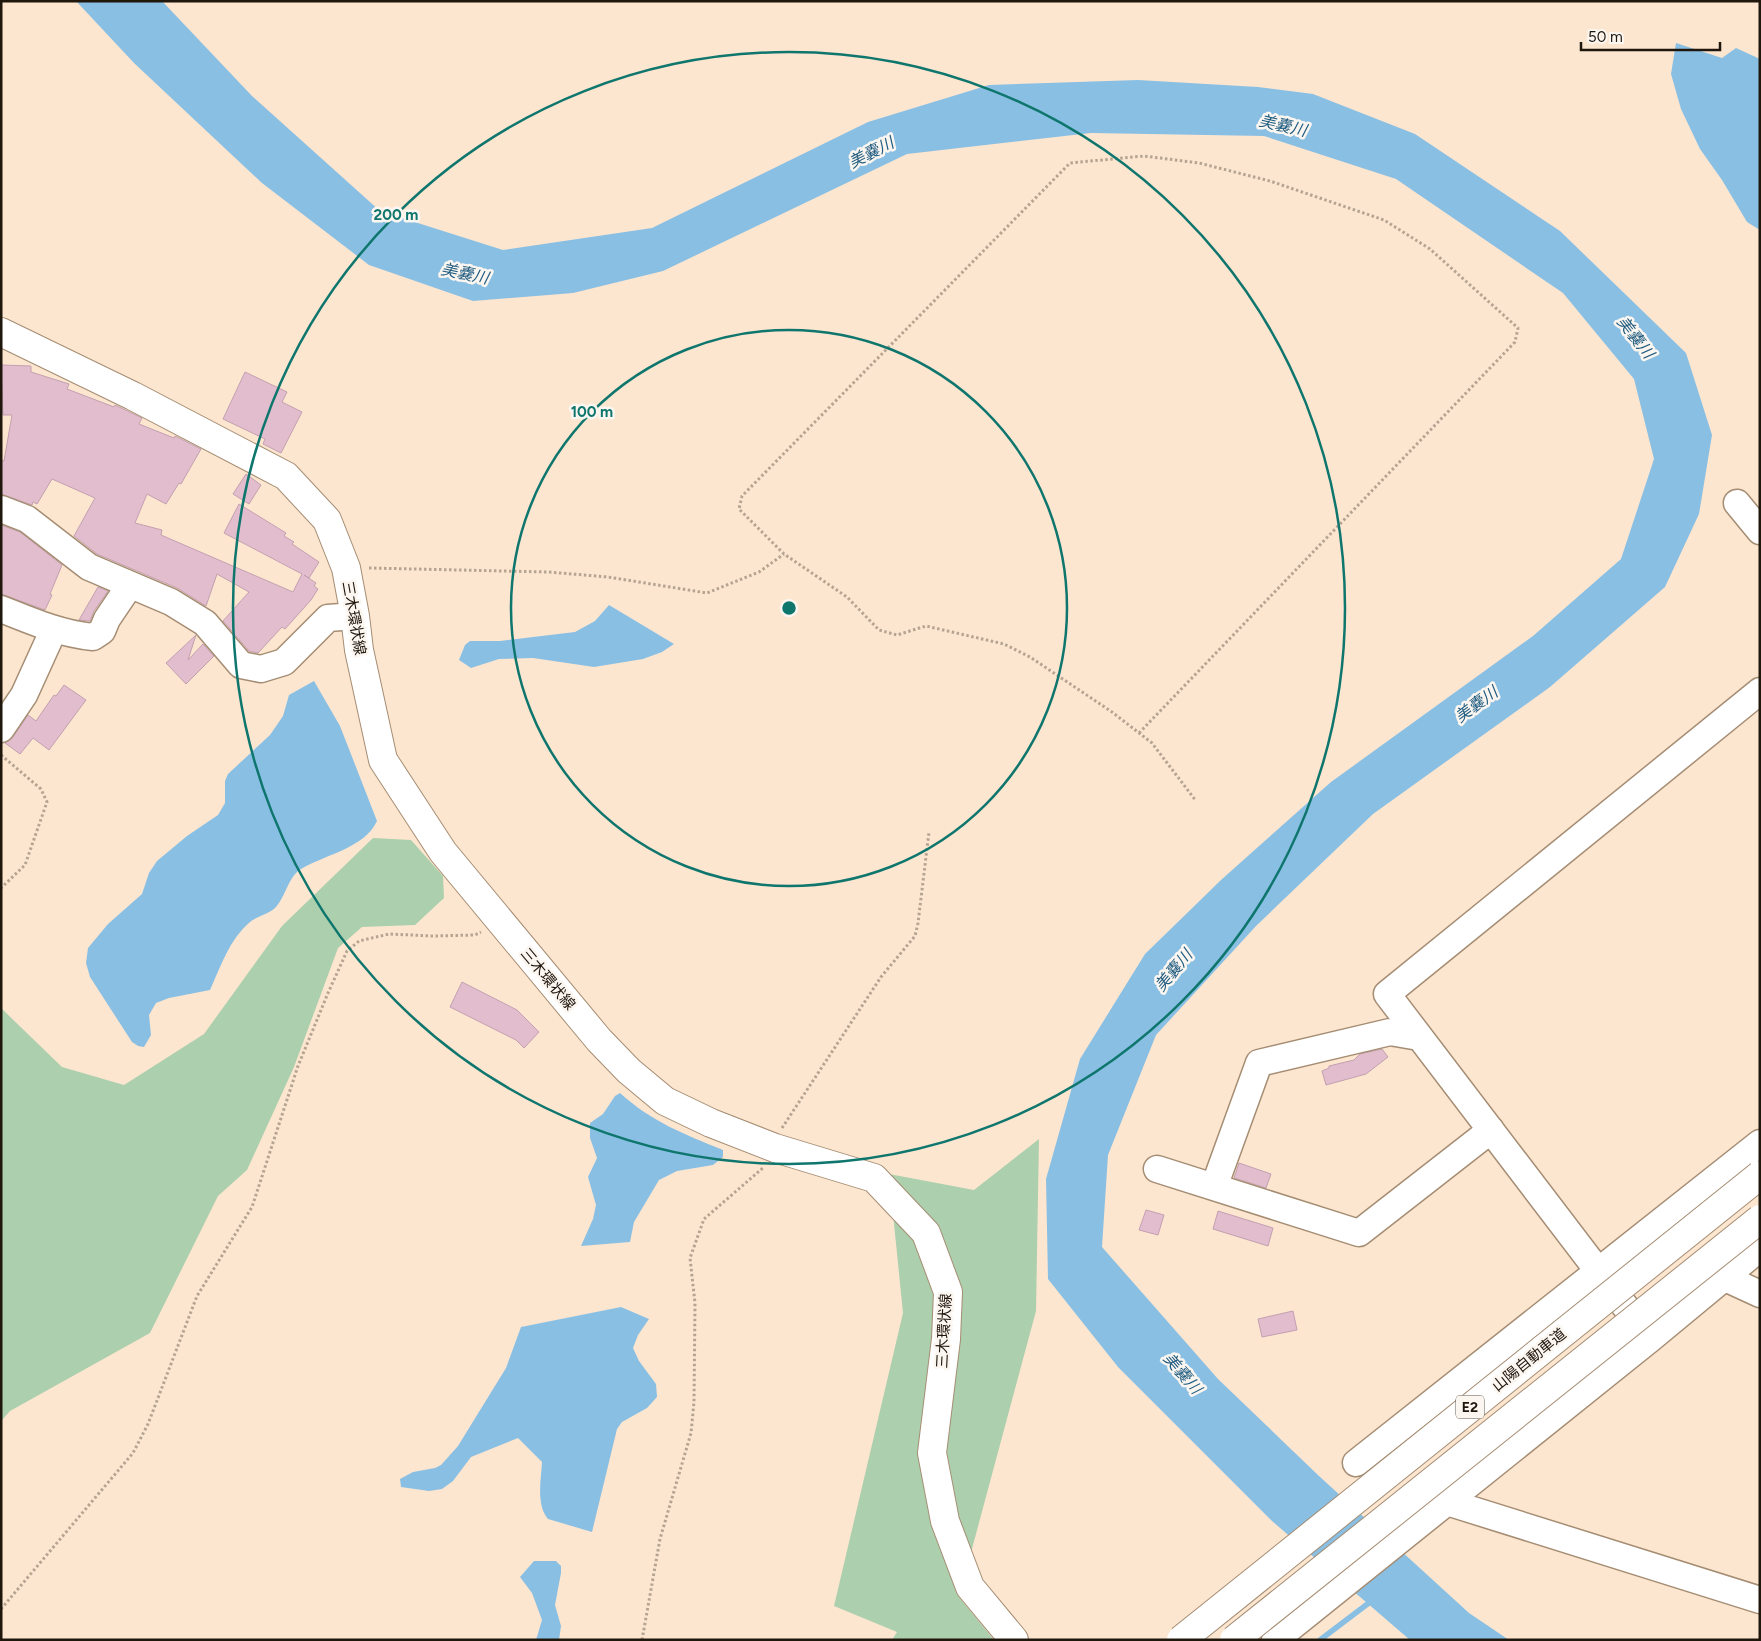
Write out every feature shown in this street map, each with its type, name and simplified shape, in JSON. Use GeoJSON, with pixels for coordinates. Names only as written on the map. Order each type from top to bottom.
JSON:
{"type":"FeatureCollection","features":[{"type":"Feature","properties":{"kind":"main road","name":"三木環状線"},"geometry":{"type":"LineString","coordinates":[[1,332],[133,396],[286,476],[327,520],[346,568],[359,650],[383,760],[443,852],[599,1040],[629,1070],[665,1101],[710,1123],[775,1148],[874,1178],[926,1233],[948,1292],[946,1339],[932,1453],[945,1521],[970,1587],[1014,1640]]}},
{"type":"Feature","properties":{"kind":"main road","name":"山陽自動車道"},"geometry":{"type":"LineString","coordinates":[[1181,1640],[1760,1175]]}},
{"type":"Feature","properties":{"kind":"main road","name":"E2"},"geometry":{"type":"LineString","coordinates":[[1234,1640],[1760,1219]]}},
{"type":"Feature","properties":{"kind":"street"},"geometry":{"type":"LineString","coordinates":[[1737,503],[1760,531]]}},
{"type":"Feature","properties":{"kind":"street"},"geometry":{"type":"LineString","coordinates":[[1,508],[27,519],[89,568],[171,602],[205,623],[241,665],[261,669],[284,662],[328,618],[355,616]]}},
{"type":"Feature","properties":{"kind":"street"},"geometry":{"type":"LineString","coordinates":[[1,610],[54,629],[93,637],[102,631],[107,619],[130,585]]}},
{"type":"Feature","properties":{"kind":"street"},"geometry":{"type":"LineString","coordinates":[[1,729],[24,695],[54,629]]}},
{"type":"Feature","properties":{"kind":"street"},"geometry":{"type":"LineString","coordinates":[[1650,1339],[1387,994],[1760,691]]}},
{"type":"Feature","properties":{"kind":"street"},"geometry":{"type":"LineString","coordinates":[[1214,1187],[1259,1063],[1390,1032],[1420,1037]]}},
{"type":"Feature","properties":{"kind":"street"},"geometry":{"type":"LineString","coordinates":[[1157,1169],[1360,1233],[1490,1130]]}},
{"type":"Feature","properties":{"kind":"street"},"geometry":{"type":"LineString","coordinates":[[1356,1463],[1760,1143]]}},
{"type":"Feature","properties":{"kind":"street"},"geometry":{"type":"LineString","coordinates":[[1275,1640],[1650,1339],[1760,1248]]}},
{"type":"Feature","properties":{"kind":"street"},"geometry":{"type":"LineString","coordinates":[[1723,1278],[1760,1294]]}},
{"type":"Feature","properties":{"kind":"street"},"geometry":{"type":"LineString","coordinates":[[1447,1502],[1760,1600]]}},
{"type":"Feature","properties":{"kind":"path"},"geometry":{"type":"LineString","coordinates":[[1139,733],[1515,342],[1518,328],[1430,249],[1384,220],[1270,180],[1199,163],[1144,156],[1070,163],[742,496],[739,509],[784,554],[848,597],[879,630],[896,635],[926,626],[1004,644],[1030,657],[1112,712],[1139,733],[1152,743],[1196,801]]}},
{"type":"Feature","properties":{"kind":"path"},"geometry":{"type":"LineString","coordinates":[[346,568],[548,572],[608,577],[707,593],[759,572],[784,554]]}},
{"type":"Feature","properties":{"kind":"path"},"geometry":{"type":"LineString","coordinates":[[1,755],[41,789],[47,802],[25,865],[1,888]]}},
{"type":"Feature","properties":{"kind":"path"},"geometry":{"type":"LineString","coordinates":[[642,1640],[660,1539],[690,1433],[694,1402],[695,1303],[690,1258],[704,1219],[769,1163],[783,1125],[881,977],[915,936],[929,832]]}},
{"type":"Feature","properties":{"kind":"path"},"geometry":{"type":"LineString","coordinates":[[1,1609],[133,1453],[148,1424],[197,1296],[252,1207],[298,1066],[347,951],[359,941],[389,934],[475,935],[502,924]]}},
{"type":"Feature","properties":{"kind":"green space"},"geometry":{"type":"Polygon","coordinates":[[[373,838],[411,840],[443,876],[444,898],[415,925],[362,927],[338,948],[294,1067],[247,1170],[218,1196],[150,1333],[10,1411],[1,1421],[1,1008],[62,1067],[124,1085],[204,1034],[282,926],[373,838]]]}},
{"type":"Feature","properties":{"kind":"green space"},"geometry":{"type":"Polygon","coordinates":[[[1039,1139],[1036,1311],[959,1597],[994,1640],[892,1640],[897,1632],[834,1606],[903,1313],[889,1174],[974,1190],[1039,1139]]]}},
{"type":"Feature","properties":{"kind":"water","name":"美嚢川"},"geometry":{"type":"Polygon","coordinates":[[[76,1],[162,1],[252,96],[380,211],[503,250],[652,228],[868,122],[989,85],[1138,80],[1258,87],[1313,94],[1415,134],[1560,231],[1686,353],[1712,435],[1699,514],[1665,587],[1550,687],[1373,814],[1256,926],[1156,1035],[1108,1155],[1102,1247],[1218,1379],[1319,1476],[1469,1613],[1509,1640],[1410,1640],[1272,1521],[1118,1367],[1048,1279],[1046,1179],[1080,1059],[1145,954],[1221,880],[1331,782],[1533,636],[1621,559],[1654,459],[1634,379],[1563,293],[1396,179],[1264,136],[1091,133],[907,154],[663,271],[573,293],[473,301],[369,265],[262,183],[134,63],[76,1]]]}},
{"type":"Feature","properties":{"kind":"water"},"geometry":{"type":"Polygon","coordinates":[[[1676,43],[1722,58],[1736,48],[1760,59],[1760,230],[1747,222],[1722,180],[1700,149],[1681,109],[1671,74],[1676,43]]]}},
{"type":"Feature","properties":{"kind":"water"},"geometry":{"type":"Polygon","coordinates":[[[609,605],[674,644],[662,652],[643,659],[594,667],[533,658],[499,659],[471,668],[459,660],[465,645],[470,641],[500,641],[575,632],[595,621],[609,605]]]}},
{"type":"Feature","properties":{"kind":"water"},"geometry":{"type":"Polygon","coordinates":[[[314,681],[340,726],[377,821],[363,838],[354,844],[297,872],[276,907],[250,922],[236,937],[210,990],[169,998],[156,1003],[149,1015],[151,1035],[144,1047],[138,1046],[132,1042],[90,977],[86,963],[88,948],[108,924],[142,894],[149,873],[157,861],[187,836],[218,815],[225,803],[225,781],[228,774],[270,735],[283,716],[289,695],[314,681]]]}},
{"type":"Feature","properties":{"kind":"water"},"geometry":{"type":"Polygon","coordinates":[[[620,1093],[656,1120],[723,1150],[723,1157],[713,1165],[677,1171],[659,1180],[634,1222],[630,1242],[581,1246],[593,1219],[596,1205],[588,1177],[597,1158],[590,1138],[590,1123],[603,1114],[615,1096],[620,1093]]]}},
{"type":"Feature","properties":{"kind":"water"},"geometry":{"type":"Polygon","coordinates":[[[621,1307],[649,1319],[638,1335],[633,1348],[639,1361],[656,1384],[657,1397],[647,1408],[622,1422],[617,1429],[592,1532],[548,1519],[544,1513],[541,1500],[542,1462],[518,1438],[471,1457],[453,1481],[442,1489],[429,1491],[401,1487],[400,1479],[413,1472],[441,1465],[458,1446],[506,1368],[521,1327],[621,1307]]]}},
{"type":"Feature","properties":{"kind":"water"},"geometry":{"type":"Polygon","coordinates":[[[534,1561],[556,1561],[561,1566],[555,1605],[561,1626],[559,1640],[536,1640],[542,1620],[532,1593],[520,1577],[534,1561]]]}},
{"type":"Feature","properties":{"kind":"building"},"geometry":{"type":"Polygon","coordinates":[[[1,365],[31,366],[31,372],[69,384],[67,389],[114,407],[115,405],[142,418],[139,424],[174,438],[175,436],[201,449],[181,484],[179,483],[166,504],[147,494],[135,523],[162,530],[161,535],[293,592],[302,574],[224,533],[239,504],[286,533],[284,536],[294,542],[292,544],[319,562],[309,578],[304,575],[316,583],[314,586],[318,589],[311,600],[285,629],[282,627],[258,653],[249,651],[223,621],[249,592],[217,574],[206,606],[177,588],[97,554],[74,536],[95,498],[52,479],[37,504],[33,502],[32,505],[1,494],[1,460],[4,461],[12,415],[3,415],[1,365]]]}},
{"type":"Feature","properties":{"kind":"building"},"geometry":{"type":"Polygon","coordinates":[[[245,372],[287,392],[282,402],[302,412],[281,453],[263,444],[265,439],[223,419],[245,372]]]}},
{"type":"Feature","properties":{"kind":"building"},"geometry":{"type":"Polygon","coordinates":[[[246,474],[261,485],[249,504],[233,494],[246,474]]]}},
{"type":"Feature","properties":{"kind":"building"},"geometry":{"type":"Polygon","coordinates":[[[1,525],[20,532],[62,565],[45,610],[1,594],[1,525]]]}},
{"type":"Feature","properties":{"kind":"building"},"geometry":{"type":"Polygon","coordinates":[[[98,587],[108,591],[94,611],[90,621],[79,620],[98,587]]]}},
{"type":"Feature","properties":{"kind":"building"},"geometry":{"type":"Polygon","coordinates":[[[196,635],[188,660],[203,644],[214,656],[186,684],[166,663],[196,635]]]}},
{"type":"Feature","properties":{"kind":"building"},"geometry":{"type":"Polygon","coordinates":[[[64,685],[86,700],[49,750],[33,738],[20,754],[5,743],[13,737],[28,715],[36,721],[54,695],[56,696],[64,685]]]}},
{"type":"Feature","properties":{"kind":"building"},"geometry":{"type":"Polygon","coordinates":[[[462,982],[517,1010],[539,1032],[524,1048],[516,1040],[450,1007],[462,982]]]}},
{"type":"Feature","properties":{"kind":"building"},"geometry":{"type":"Polygon","coordinates":[[[1382,1049],[1388,1057],[1366,1074],[1326,1085],[1322,1071],[1329,1068],[1329,1066],[1354,1060],[1360,1054],[1382,1049]]]}},
{"type":"Feature","properties":{"kind":"building"},"geometry":{"type":"Polygon","coordinates":[[[1239,1163],[1271,1174],[1266,1188],[1234,1178],[1239,1163]]]}},
{"type":"Feature","properties":{"kind":"building"},"geometry":{"type":"Polygon","coordinates":[[[1146,1210],[1164,1215],[1158,1235],[1139,1230],[1146,1210]]]}},
{"type":"Feature","properties":{"kind":"building"},"geometry":{"type":"Polygon","coordinates":[[[1218,1211],[1273,1228],[1268,1246],[1213,1229],[1218,1211]]]}},
{"type":"Feature","properties":{"kind":"building"},"geometry":{"type":"Polygon","coordinates":[[[1293,1311],[1297,1330],[1262,1337],[1258,1319],[1293,1311]]]}},
{"type":"Feature","properties":{"kind":"waterway"},"geometry":{"type":"LineString","coordinates":[[1320,1640],[1374,1599]]}}]}
